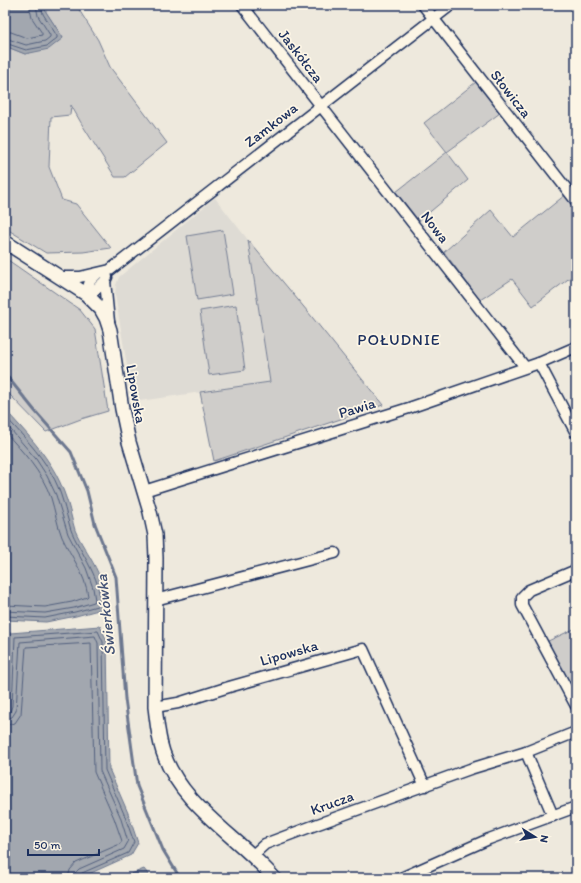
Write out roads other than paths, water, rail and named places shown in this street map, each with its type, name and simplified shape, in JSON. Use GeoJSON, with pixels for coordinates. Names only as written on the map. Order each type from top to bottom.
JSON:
{"type":"FeatureCollection","features":[{"type":"Feature","properties":{"kind":"street","name":"Jaskółcza"},"geometry":{"type":"LineString","coordinates":[[242,5],[321,106]]}},
{"type":"Feature","properties":{"kind":"street","name":"Słowicza"},"geometry":{"type":"LineString","coordinates":[[423,5],[575,198]]}},
{"type":"Feature","properties":{"kind":"street","name":"Zamkowa"},"geometry":{"type":"LineString","coordinates":[[60,277],[80,277],[110,270],[451,5]]}},
{"type":"Feature","properties":{"kind":"street","name":"Nowa"},"geometry":{"type":"LineString","coordinates":[[321,106],[525,367]]}},
{"type":"Feature","properties":{"kind":"street","name":"Lipowska"},"geometry":{"type":"LineString","coordinates":[[5,242],[87,295],[101,309],[106,318],[110,330],[116,375],[129,442],[150,512],[155,535],[155,707],[158,730],[164,753],[174,775],[188,795],[204,812],[253,855],[274,878]]}},
{"type":"Feature","properties":{"kind":"street","name":"Zamkowa"},"geometry":{"type":"LineString","coordinates":[[87,295],[105,281],[110,270]]}},
{"type":"Feature","properties":{"kind":"street"},"geometry":{"type":"LineString","coordinates":[[87,295],[90,281],[97,274]]}},
{"type":"Feature","properties":{"kind":"street"},"geometry":{"type":"LineString","coordinates":[[105,281],[110,330]]}},
{"type":"Feature","properties":{"kind":"street","name":"Pawia"},"geometry":{"type":"LineString","coordinates":[[144,491],[409,408],[539,363],[576,347]]}},
{"type":"Feature","properties":{"kind":"street"},"geometry":{"type":"LineString","coordinates":[[539,363],[576,433]]}},
{"type":"Feature","properties":{"kind":"street"},"geometry":{"type":"LineString","coordinates":[[155,600],[335,553]]}},
{"type":"Feature","properties":{"kind":"street"},"geometry":{"type":"LineString","coordinates":[[576,570],[529,590],[522,597],[522,605],[576,706]]}},
{"type":"Feature","properties":{"kind":"street","name":"Lipowska"},"geometry":{"type":"LineString","coordinates":[[155,707],[178,703],[363,649],[425,786]]}},
{"type":"Feature","properties":{"kind":"street","name":"Krucza"},"geometry":{"type":"LineString","coordinates":[[253,855],[266,844],[318,824],[470,769],[526,752],[576,732]]}},
{"type":"Feature","properties":{"kind":"street"},"geometry":{"type":"LineString","coordinates":[[526,752],[553,816]]}},
{"type":"Feature","properties":{"kind":"street"},"geometry":{"type":"LineString","coordinates":[[401,878],[489,840],[576,807]]}},
{"type":"Feature","properties":{"kind":"water"},"geometry":{"type":"Polygon","coordinates":[[[5,5],[44,5],[46,12],[63,38],[49,49],[25,54],[5,46],[5,5]]]}},
{"type":"Feature","properties":{"kind":"water"},"geometry":{"type":"Polygon","coordinates":[[[5,411],[27,434],[51,465],[56,474],[67,501],[75,530],[100,578],[104,598],[102,609],[46,622],[5,620],[5,411]]]}},
{"type":"Feature","properties":{"kind":"water"},"geometry":{"type":"Polygon","coordinates":[[[100,626],[107,641],[109,769],[128,813],[138,843],[131,855],[80,878],[5,878],[5,722],[8,705],[10,633],[100,626]]]}},
{"type":"Feature","properties":{"kind":"water"},"geometry":{"type":"Polygon","coordinates":[[[144,869],[151,878],[121,878],[144,869]]]}},
{"type":"Feature","properties":{"kind":"waterway","name":"Świerkówka"},"geometry":{"type":"LineString","coordinates":[[5,369],[6,375],[71,452],[87,491],[95,524],[116,577],[125,699],[137,786],[163,850],[180,878]]}},
{"type":"Feature","properties":{"kind":"district","name":"POŁUDNIE"},"geometry":{"type":"Point","coordinates":[399,339]}}]}
